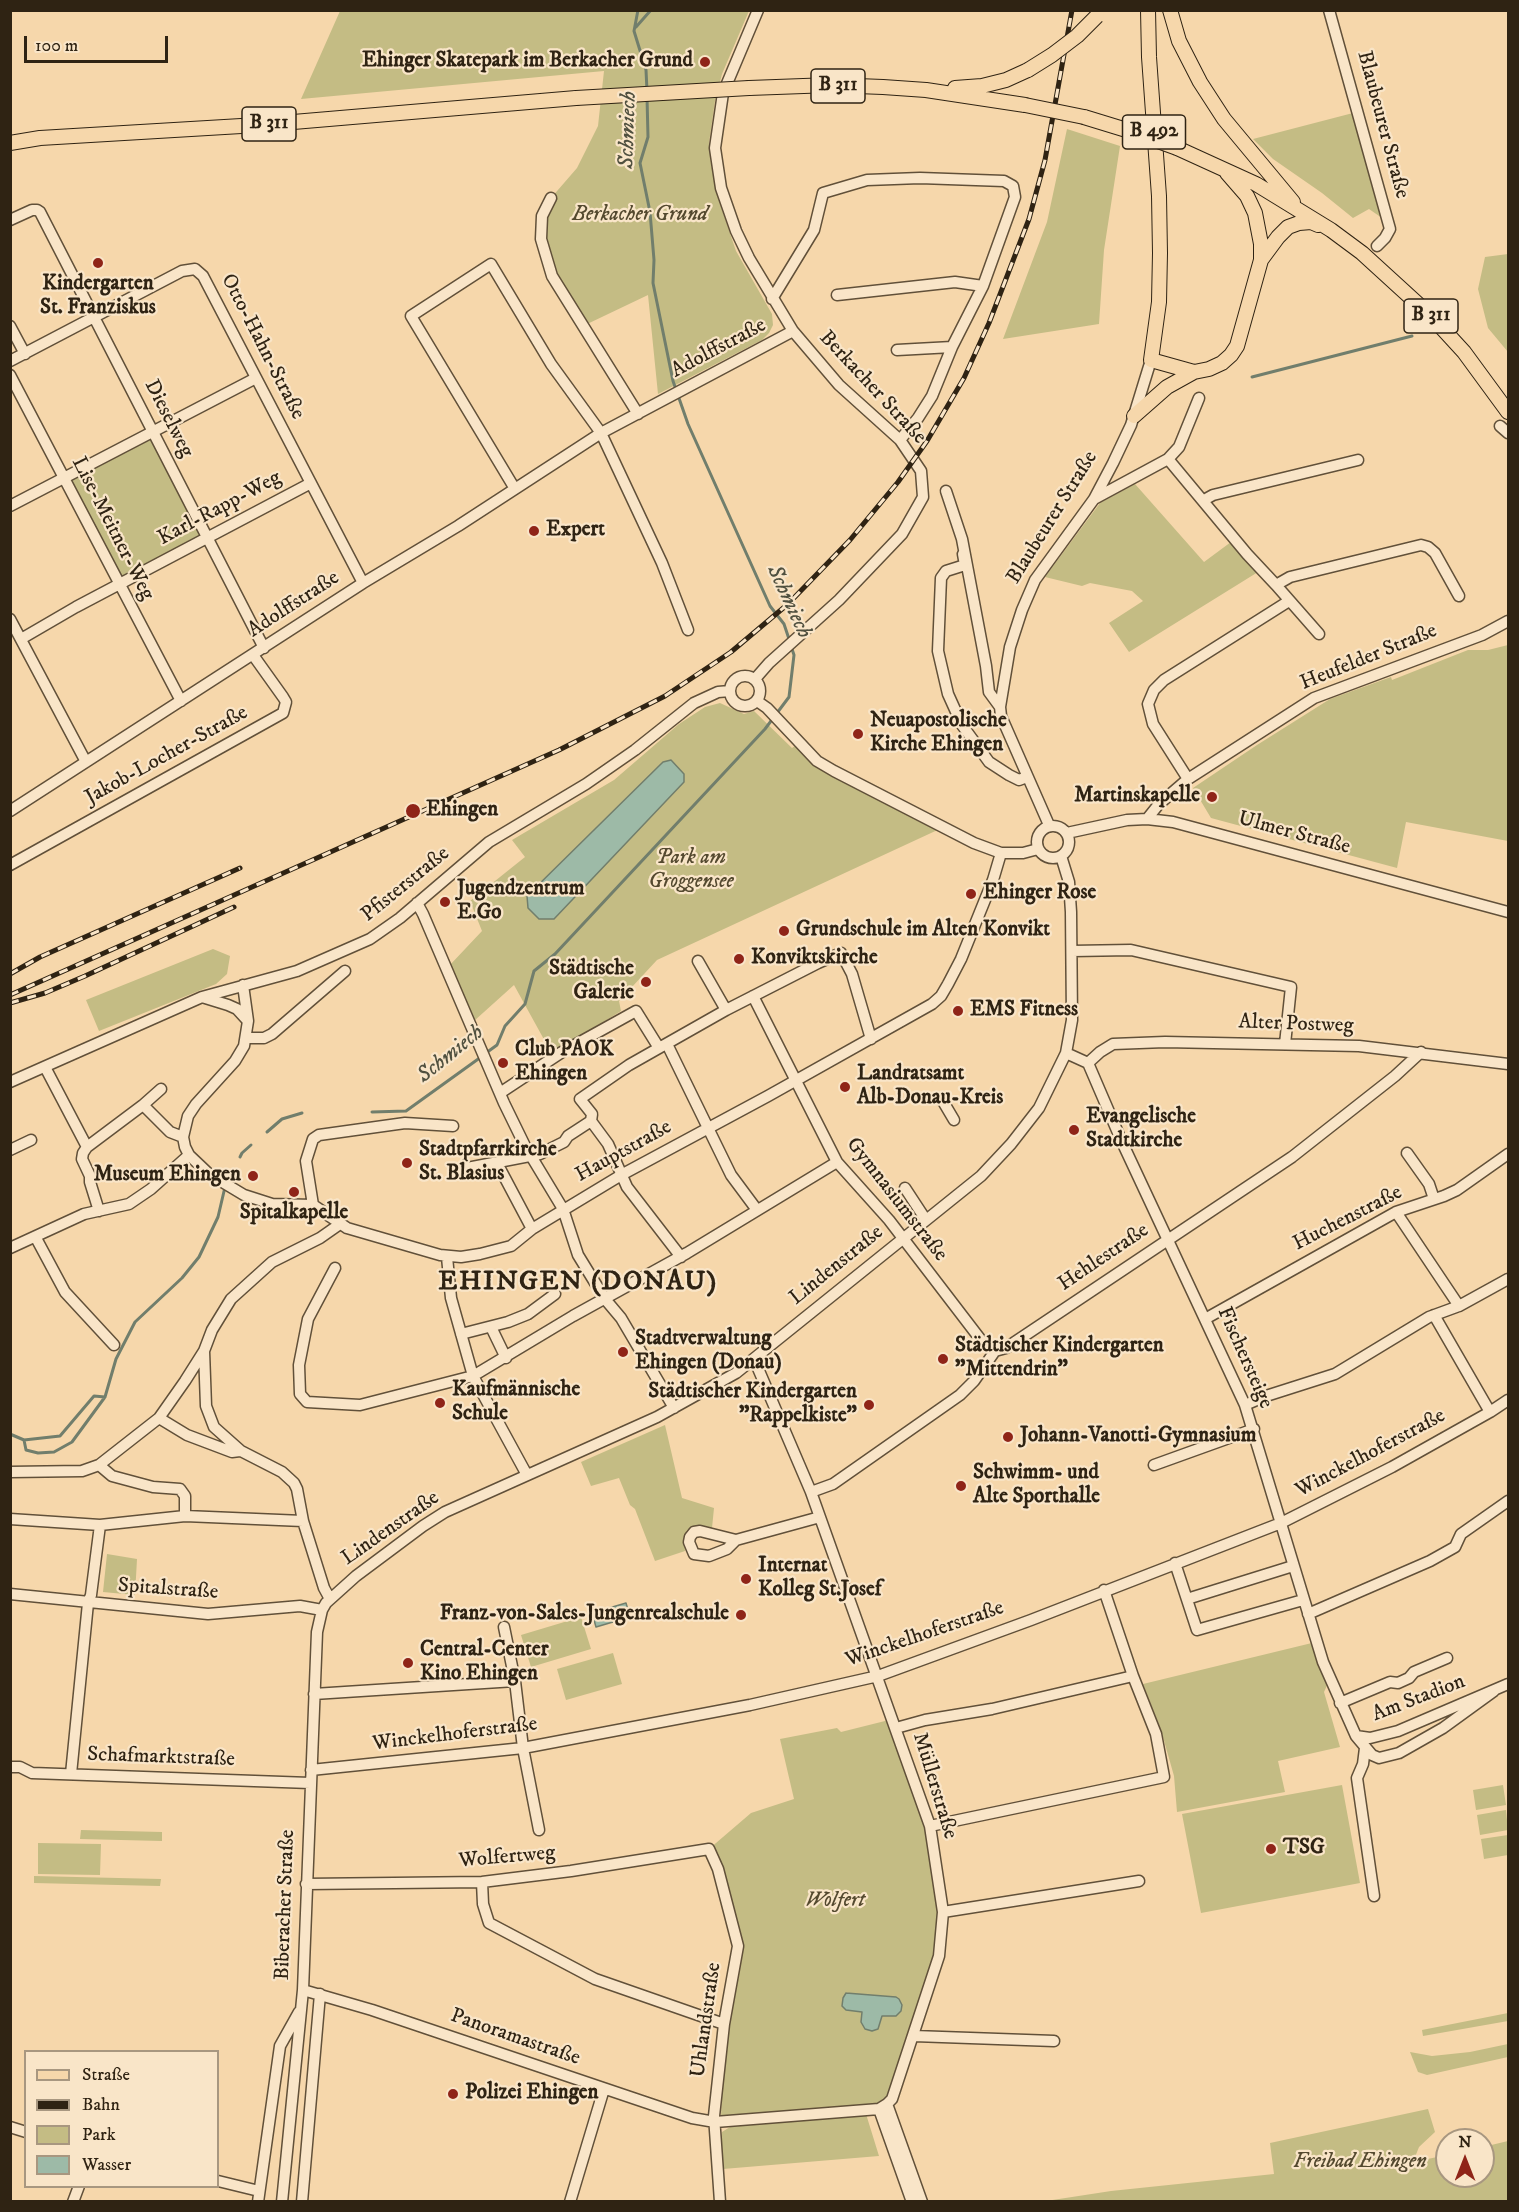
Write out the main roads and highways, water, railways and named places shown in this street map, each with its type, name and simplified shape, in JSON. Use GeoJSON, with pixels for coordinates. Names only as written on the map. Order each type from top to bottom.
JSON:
{"type":"FeatureCollection","features":[{"type":"Feature","properties":{"kind":"main road","name":"Blaubeurer Straße"},"geometry":{"type":"LineString","coordinates":[[1148,10],[1159,196],[1160,253],[1159,302],[1151,360],[1194,372]]}},
{"type":"Feature","properties":{"kind":"main road"},"geometry":{"type":"LineString","coordinates":[[1170,10],[1179,41],[1224,119],[1301,210]]}},
{"type":"Feature","properties":{"kind":"main road"},"geometry":{"type":"LineString","coordinates":[[926,90],[933,87],[982,86],[1006,80],[1053,55],[1077,36],[1099,13]]}},
{"type":"Feature","properties":{"kind":"main road","name":"B 311"},"geometry":{"type":"LineString","coordinates":[[10,137],[40,138],[258,125],[576,98],[831,85],[926,90],[1025,105],[1084,117],[1177,148],[1256,184],[1301,210],[1331,230],[1396,283],[1431,316],[1464,352],[1509,412]]}},
{"type":"Feature","properties":{"kind":"main road","name":"B 311"},"geometry":{"type":"LineString","coordinates":[[10,143],[40,138]]}},
{"type":"Feature","properties":{"kind":"main road"},"geometry":{"type":"LineString","coordinates":[[1134,416],[1156,394],[1194,372],[1222,363],[1237,346],[1261,260],[1259,230],[1255,213],[1247,196],[1221,167]]}},
{"type":"Feature","properties":{"kind":"main road"},"geometry":{"type":"LineString","coordinates":[[1261,260],[1288,227],[1311,222],[1331,230]]}},
{"type":"Feature","properties":{"kind":"water"},"geometry":{"type":"Polygon","coordinates":[[[671,760],[684,774],[684,782],[554,919],[539,919],[528,908],[527,896],[663,762],[671,760]]]}},
{"type":"Feature","properties":{"kind":"water"},"geometry":{"type":"Polygon","coordinates":[[[626,1603],[630,1617],[596,1627],[592,1613],[626,1603]]]}},
{"type":"Feature","properties":{"kind":"water"},"geometry":{"type":"Polygon","coordinates":[[[846,1993],[896,1997],[902,2005],[901,2011],[896,2016],[882,2016],[878,2029],[872,2031],[865,2029],[861,2022],[862,2012],[846,2010],[842,2006],[846,1993]]]}},
{"type":"Feature","properties":{"kind":"waterway","name":"Schmiech"},"geometry":{"type":"LineString","coordinates":[[638,10],[634,31],[646,70],[647,91]]}},
{"type":"Feature","properties":{"kind":"waterway"},"geometry":{"type":"LineString","coordinates":[[636,27],[651,10]]}},
{"type":"Feature","properties":{"kind":"waterway","name":"Schmiech"},"geometry":{"type":"LineString","coordinates":[[647,97],[648,137],[640,163],[650,212],[654,260],[653,283],[673,381],[688,424],[770,606],[784,624],[789,639]]}},
{"type":"Feature","properties":{"kind":"waterway"},"geometry":{"type":"LineString","coordinates":[[1252,377],[1412,336]]}},
{"type":"Feature","properties":{"kind":"waterway","name":"Schmiech"},"geometry":{"type":"LineString","coordinates":[[486,1053],[497,1045],[505,1026],[525,1004],[534,971],[555,954],[765,729],[789,697],[794,655],[791,646]]}},
{"type":"Feature","properties":{"kind":"waterway","name":"Schmiech"},"geometry":{"type":"LineString","coordinates":[[372,1112],[406,1111],[481,1057]]}},
{"type":"Feature","properties":{"kind":"waterway","name":"Schmiech"},"geometry":{"type":"LineString","coordinates":[[267,1132],[282,1119],[302,1113]]}},
{"type":"Feature","properties":{"kind":"waterway","name":"Schmiech"},"geometry":{"type":"LineString","coordinates":[[240,1157],[251,1145]]}},
{"type":"Feature","properties":{"kind":"waterway","name":"Schmiech"},"geometry":{"type":"LineString","coordinates":[[10,1434],[24,1440],[26,1450],[38,1453],[54,1452],[72,1442],[105,1397],[116,1359],[135,1322],[182,1278],[199,1257],[218,1217],[225,1187]]}},
{"type":"Feature","properties":{"kind":"waterway"},"geometry":{"type":"LineString","coordinates":[[24,1440],[60,1436],[94,1396],[105,1397]]}},
{"type":"Feature","properties":{"kind":"railway"},"geometry":{"type":"LineString","coordinates":[[10,995],[559,750],[665,696],[731,652],[788,604],[850,540],[898,482],[927,441],[964,378],[989,323],[1029,219],[1045,160],[1072,10]]}},
{"type":"Feature","properties":{"kind":"railway"},"geometry":{"type":"LineString","coordinates":[[10,974],[40,957],[240,868]]}},
{"type":"Feature","properties":{"kind":"railway"},"geometry":{"type":"LineString","coordinates":[[10,1003],[45,993],[85,976],[234,907]]}},
{"type":"Feature","properties":{"kind":"place","name":"Ehinger Skatepark im Berkacher Grund"},"geometry":{"type":"Point","coordinates":[705,62]}},
{"type":"Feature","properties":{"kind":"place","name":"Kindergarten St. Franziskus"},"geometry":{"type":"Point","coordinates":[98,263]}},
{"type":"Feature","properties":{"kind":"place","name":"Expert"},"geometry":{"type":"Point","coordinates":[534,531]}},
{"type":"Feature","properties":{"kind":"place","name":"Neuapostolische Kirche Ehingen"},"geometry":{"type":"Point","coordinates":[858,734]}},
{"type":"Feature","properties":{"kind":"place","name":"Martinskapelle"},"geometry":{"type":"Point","coordinates":[1212,797]}},
{"type":"Feature","properties":{"kind":"place","name":"Ehingen"},"geometry":{"type":"Point","coordinates":[413,811]}},
{"type":"Feature","properties":{"kind":"place","name":"Ehinger Rose"},"geometry":{"type":"Point","coordinates":[971,894]}},
{"type":"Feature","properties":{"kind":"place","name":"Jugendzentrum E.Go"},"geometry":{"type":"Point","coordinates":[445,902]}},
{"type":"Feature","properties":{"kind":"place","name":"Grundschule im Alten Konvikt"},"geometry":{"type":"Point","coordinates":[784,931]}},
{"type":"Feature","properties":{"kind":"place","name":"Konviktskirche"},"geometry":{"type":"Point","coordinates":[739,959]}},
{"type":"Feature","properties":{"kind":"place","name":"Städtische Galerie"},"geometry":{"type":"Point","coordinates":[646,982]}},
{"type":"Feature","properties":{"kind":"place","name":"EMS Fitness"},"geometry":{"type":"Point","coordinates":[958,1011]}},
{"type":"Feature","properties":{"kind":"place","name":"Club PAOK Ehingen"},"geometry":{"type":"Point","coordinates":[503,1063]}},
{"type":"Feature","properties":{"kind":"place","name":"Landratsamt Alb-Donau-Kreis"},"geometry":{"type":"Point","coordinates":[845,1087]}},
{"type":"Feature","properties":{"kind":"place","name":"Evangelische Stadtkirche"},"geometry":{"type":"Point","coordinates":[1074,1130]}},
{"type":"Feature","properties":{"kind":"place","name":"Stadtpfarrkirche St. Blasius"},"geometry":{"type":"Point","coordinates":[407,1163]}},
{"type":"Feature","properties":{"kind":"place","name":"Museum Ehingen"},"geometry":{"type":"Point","coordinates":[253,1176]}},
{"type":"Feature","properties":{"kind":"place","name":"Spitalkapelle"},"geometry":{"type":"Point","coordinates":[294,1192]}},
{"type":"Feature","properties":{"kind":"place","name":"Stadtverwaltung Ehingen (Donau)"},"geometry":{"type":"Point","coordinates":[623,1352]}},
{"type":"Feature","properties":{"kind":"place","name":"Städtischer Kindergarten \"Mittendrin\""},"geometry":{"type":"Point","coordinates":[943,1359]}},
{"type":"Feature","properties":{"kind":"place","name":"Kaufmännische Schule"},"geometry":{"type":"Point","coordinates":[440,1403]}},
{"type":"Feature","properties":{"kind":"place","name":"Städtischer Kindergarten \"Rappelkiste\""},"geometry":{"type":"Point","coordinates":[869,1405]}},
{"type":"Feature","properties":{"kind":"place","name":"Johann-Vanotti-Gymnasium"},"geometry":{"type":"Point","coordinates":[1008,1437]}},
{"type":"Feature","properties":{"kind":"place","name":"Schwimm- und Alte Sporthalle"},"geometry":{"type":"Point","coordinates":[961,1486]}},
{"type":"Feature","properties":{"kind":"place","name":"Internat Kolleg St.Josef"},"geometry":{"type":"Point","coordinates":[746,1579]}},
{"type":"Feature","properties":{"kind":"place","name":"Franz-von-Sales-Jungenrealschule"},"geometry":{"type":"Point","coordinates":[741,1615]}},
{"type":"Feature","properties":{"kind":"place","name":"Central-Center Kino Ehingen"},"geometry":{"type":"Point","coordinates":[408,1663]}},
{"type":"Feature","properties":{"kind":"place","name":"TSG"},"geometry":{"type":"Point","coordinates":[1271,1849]}},
{"type":"Feature","properties":{"kind":"place","name":"Polizei Ehingen"},"geometry":{"type":"Point","coordinates":[453,2094]}},
{"type":"Feature","properties":{"kind":"district","name":"EHINGEN (DONAU)"},"geometry":{"type":"Point","coordinates":[578,1283]}},
{"type":"Feature","properties":{"kind":"park label","name":"Berkacher Grund"},"geometry":{"type":"Point","coordinates":[640,216]}},
{"type":"Feature","properties":{"kind":"park label","name":"Park am Groggensee"},"geometry":{"type":"Point","coordinates":[691,871]}},
{"type":"Feature","properties":{"kind":"park label","name":"Wolfert"},"geometry":{"type":"Point","coordinates":[835,1902]}},
{"type":"Feature","properties":{"kind":"park label","name":"Freibad Ehingen"},"geometry":{"type":"Point","coordinates":[1360,2163]}}]}
